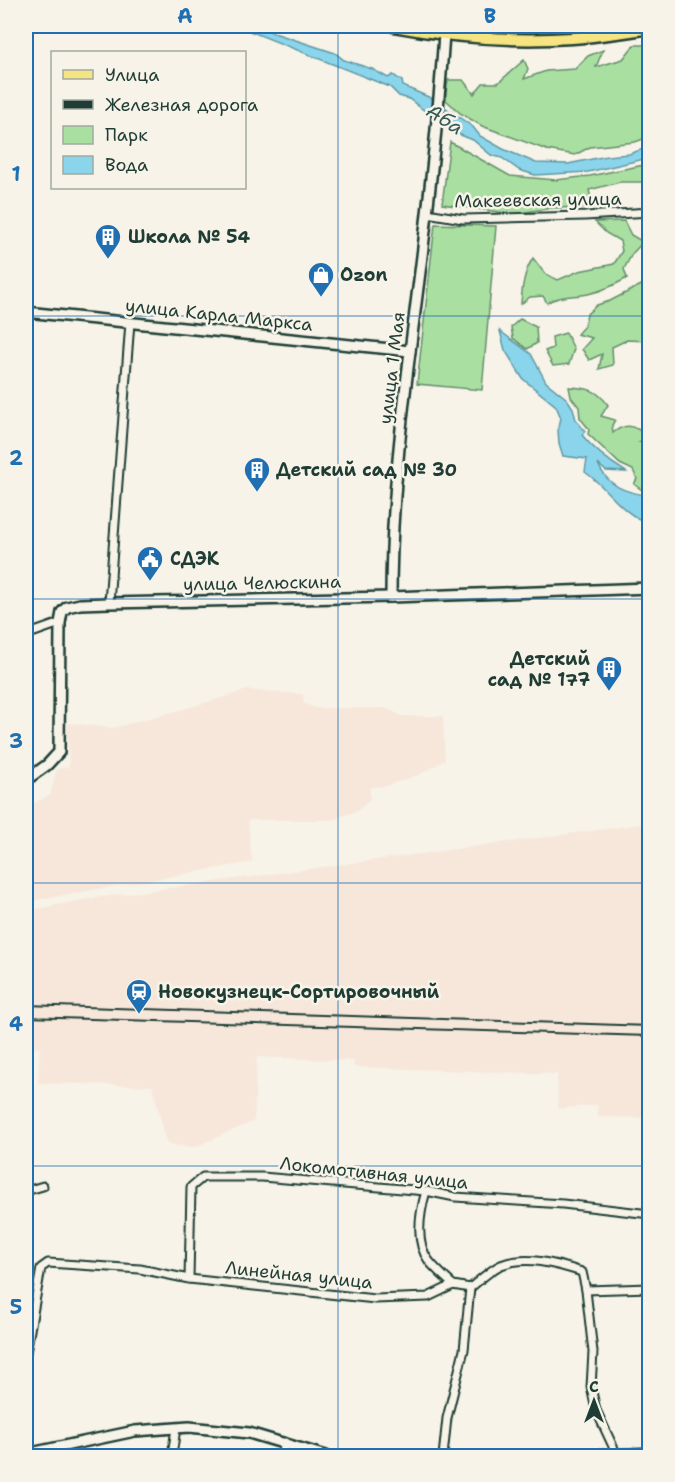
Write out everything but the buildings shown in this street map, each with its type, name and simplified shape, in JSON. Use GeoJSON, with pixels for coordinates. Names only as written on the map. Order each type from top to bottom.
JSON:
{"type":"FeatureCollection","features":[{"type":"Feature","properties":{"kind":"main road"},"geometry":{"type":"LineString","coordinates":[[393,26],[444,34],[538,39],[572,38],[650,28]]}},
{"type":"Feature","properties":{"kind":"street","name":"улица 1 Мая"},"geometry":{"type":"LineString","coordinates":[[391,597],[391,540],[410,351],[428,213],[444,34]]}},
{"type":"Feature","properties":{"kind":"street","name":"Макеевская улица"},"geometry":{"type":"LineString","coordinates":[[428,213],[463,219],[650,212]]}},
{"type":"Feature","properties":{"kind":"street","name":"улица Карла Маркса"},"geometry":{"type":"LineString","coordinates":[[26,312],[410,351]]}},
{"type":"Feature","properties":{"kind":"street"},"geometry":{"type":"LineString","coordinates":[[109,603],[130,322]]}},
{"type":"Feature","properties":{"kind":"street","name":"улица Челюскина"},"geometry":{"type":"LineString","coordinates":[[60,623],[62,612],[67,607],[109,603],[391,597],[650,588]]}},
{"type":"Feature","properties":{"kind":"street"},"geometry":{"type":"LineString","coordinates":[[26,635],[60,623],[59,752],[47,765],[26,780]]}},
{"type":"Feature","properties":{"kind":"street","name":"Локомотивная улица"},"geometry":{"type":"LineString","coordinates":[[189,1279],[191,1187],[203,1177],[262,1177],[650,1214]]}},
{"type":"Feature","properties":{"kind":"street"},"geometry":{"type":"LineString","coordinates":[[26,1191],[43,1186]]}},
{"type":"Feature","properties":{"kind":"street"},"geometry":{"type":"LineString","coordinates":[[426,1191],[421,1209],[422,1248],[428,1260],[453,1285],[470,1287],[500,1266],[521,1260],[555,1264],[582,1272],[593,1352],[591,1387],[596,1410],[617,1455]]}},
{"type":"Feature","properties":{"kind":"street","name":"Линейная улица"},"geometry":{"type":"LineString","coordinates":[[26,1353],[41,1268],[46,1263],[141,1269],[189,1279],[375,1299],[428,1297],[453,1285]]}},
{"type":"Feature","properties":{"kind":"street"},"geometry":{"type":"LineString","coordinates":[[443,1456],[447,1418],[464,1350],[470,1287]]}},
{"type":"Feature","properties":{"kind":"street"},"geometry":{"type":"LineString","coordinates":[[586,1290],[650,1288]]}},
{"type":"Feature","properties":{"kind":"street"},"geometry":{"type":"LineString","coordinates":[[172,1456],[176,1428]]}},
{"type":"Feature","properties":{"kind":"street"},"geometry":{"type":"LineString","coordinates":[[26,1454],[135,1431],[176,1428],[230,1429],[285,1442],[322,1456]]}},
{"type":"Feature","properties":{"kind":"street"},"geometry":{"type":"LineString","coordinates":[[282,1456],[285,1442]]}},
{"type":"Feature","properties":{"kind":"street"},"geometry":{"type":"LineString","coordinates":[[592,1456],[650,1453]]}},
{"type":"Feature","properties":{"kind":"shaded area"},"geometry":{"type":"Polygon","coordinates":[[[247,690],[303,694],[304,703],[315,708],[386,708],[402,716],[443,716],[445,760],[421,774],[386,786],[370,787],[370,799],[359,810],[332,820],[248,820],[252,862],[26,902],[26,807],[50,795],[57,769],[69,767],[67,723],[112,728],[247,690]]]}},
{"type":"Feature","properties":{"kind":"shaded area"},"geometry":{"type":"Polygon","coordinates":[[[649,823],[649,1118],[598,1117],[597,1105],[558,1109],[557,1074],[353,1067],[354,1061],[257,1057],[254,1121],[195,1147],[167,1143],[152,1086],[38,1083],[40,1048],[26,1047],[26,911],[87,899],[649,823]]]}},
{"type":"Feature","properties":{"kind":"green space"},"geometry":{"type":"Polygon","coordinates":[[[634,45],[650,45],[649,137],[635,142],[590,147],[575,155],[547,150],[482,126],[460,113],[445,99],[448,80],[463,80],[474,94],[483,83],[498,83],[524,60],[528,69],[524,79],[546,71],[575,69],[588,56],[603,50],[596,67],[623,59],[634,45]]]}},
{"type":"Feature","properties":{"kind":"green space"},"geometry":{"type":"Polygon","coordinates":[[[450,142],[510,176],[556,180],[590,176],[649,164],[649,182],[620,182],[589,190],[593,207],[552,208],[513,214],[442,204],[450,142]]]}},
{"type":"Feature","properties":{"kind":"green space"},"geometry":{"type":"Polygon","coordinates":[[[624,221],[631,235],[643,242],[632,254],[624,269],[627,278],[593,293],[561,297],[547,303],[543,296],[530,297],[521,304],[524,280],[533,258],[545,274],[558,280],[579,271],[614,264],[622,251],[620,241],[606,233],[595,222],[624,221]]]}},
{"type":"Feature","properties":{"kind":"green space"},"geometry":{"type":"Polygon","coordinates":[[[435,224],[496,226],[482,390],[417,384],[435,224]]]}},
{"type":"Feature","properties":{"kind":"green space"},"geometry":{"type":"Polygon","coordinates":[[[649,281],[649,341],[627,340],[612,347],[613,365],[599,369],[602,354],[589,360],[582,349],[592,338],[577,334],[585,325],[587,314],[597,305],[610,301],[649,281]]]}},
{"type":"Feature","properties":{"kind":"green space"},"geometry":{"type":"Polygon","coordinates":[[[520,319],[536,327],[537,343],[527,349],[513,338],[511,327],[520,319]]]}},
{"type":"Feature","properties":{"kind":"green space"},"geometry":{"type":"Polygon","coordinates":[[[566,333],[574,349],[569,364],[553,366],[545,351],[553,348],[552,337],[566,333]]]}},
{"type":"Feature","properties":{"kind":"green space"},"geometry":{"type":"Polygon","coordinates":[[[569,387],[591,390],[604,400],[608,405],[601,416],[615,420],[612,425],[613,433],[627,426],[649,436],[639,442],[649,444],[649,489],[642,490],[634,484],[637,479],[633,470],[620,464],[588,434],[589,429],[580,418],[579,407],[571,397],[569,387]]]}},
{"type":"Feature","properties":{"kind":"water","name":"Аба"},"geometry":{"type":"Polygon","coordinates":[[[237,26],[260,26],[271,32],[335,53],[344,60],[372,69],[388,78],[393,75],[402,81],[403,86],[433,99],[473,127],[480,136],[536,163],[568,164],[629,154],[649,147],[649,158],[588,172],[535,175],[519,170],[502,158],[491,155],[473,140],[453,132],[409,99],[399,96],[390,87],[237,26]]]}},
{"type":"Feature","properties":{"kind":"water"},"geometry":{"type":"Polygon","coordinates":[[[500,331],[531,354],[546,382],[567,399],[573,408],[576,420],[585,431],[582,435],[602,455],[626,472],[606,471],[598,464],[607,478],[618,487],[632,493],[649,496],[649,523],[623,508],[585,472],[587,459],[563,456],[558,430],[561,418],[556,406],[523,379],[505,350],[500,331]]]}},
{"type":"Feature","properties":{"kind":"railway"},"geometry":{"type":"LineString","coordinates":[[26,1005],[650,1026]]}},
{"type":"Feature","properties":{"kind":"railway"},"geometry":{"type":"LineString","coordinates":[[26,1017],[650,1036]]}},
{"type":"Feature","properties":{"kind":"place","name":"Школа № 54"},"geometry":{"type":"Point","coordinates":[108,260]}},
{"type":"Feature","properties":{"kind":"place","name":"Ozon"},"geometry":{"type":"Point","coordinates":[321,298]}},
{"type":"Feature","properties":{"kind":"place","name":"Детский сад № 30"},"geometry":{"type":"Point","coordinates":[257,493]}},
{"type":"Feature","properties":{"kind":"place","name":"СДЭК"},"geometry":{"type":"Point","coordinates":[150,582]}},
{"type":"Feature","properties":{"kind":"place","name":"Детский сад № 177"},"geometry":{"type":"Point","coordinates":[609,692]}},
{"type":"Feature","properties":{"kind":"place","name":"Новокузнецк-Сортировочный"},"geometry":{"type":"Point","coordinates":[139,1015]}}]}
